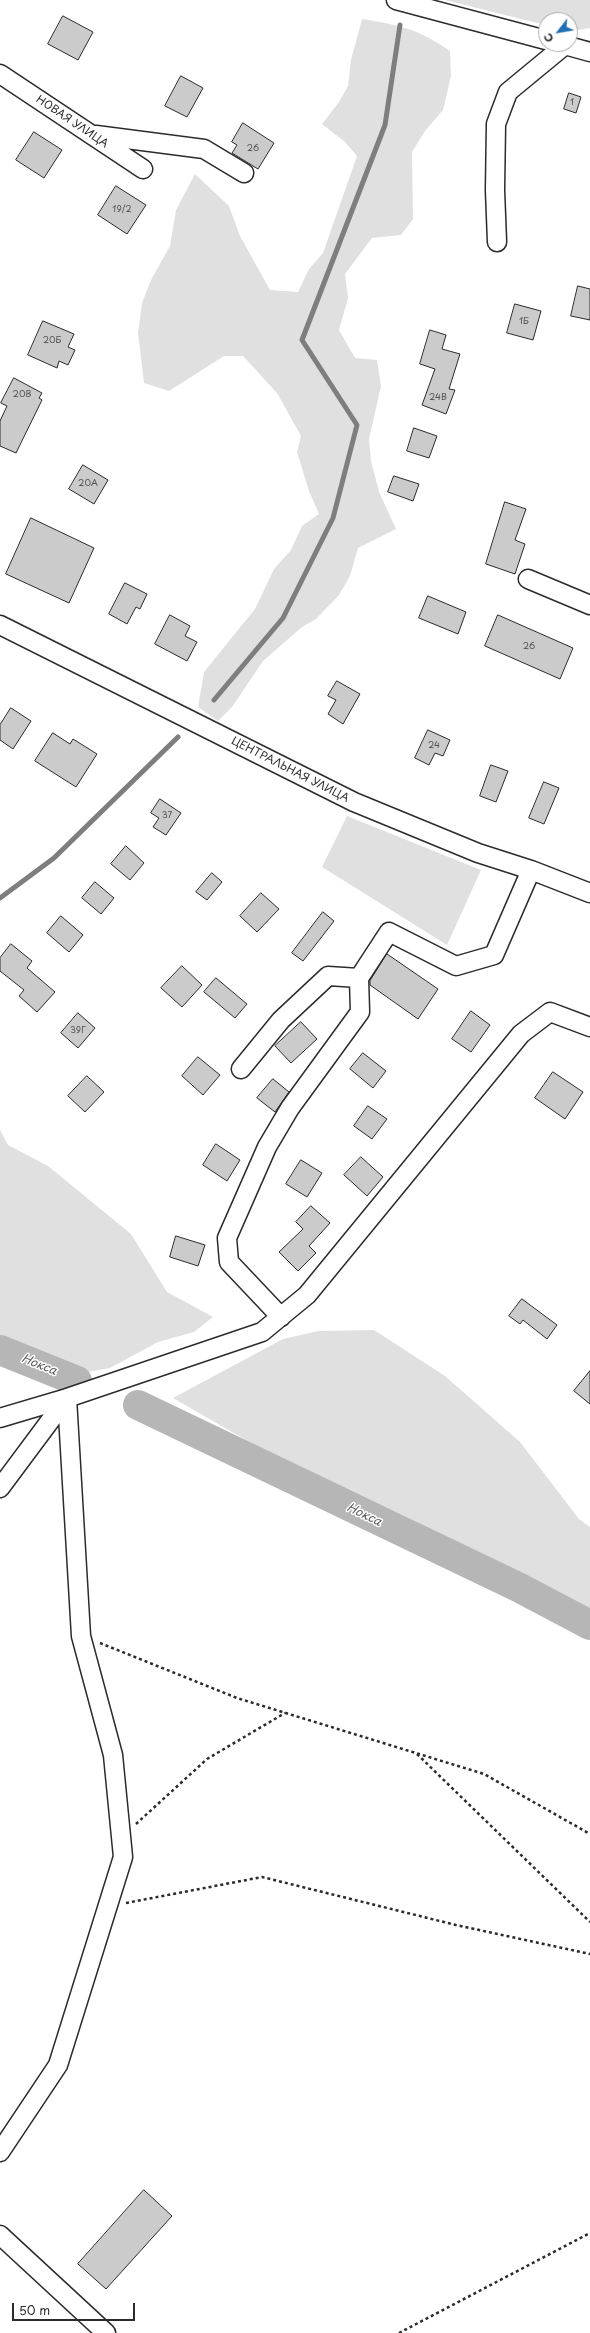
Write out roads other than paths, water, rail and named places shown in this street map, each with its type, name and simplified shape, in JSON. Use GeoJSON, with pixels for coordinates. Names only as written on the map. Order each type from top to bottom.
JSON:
{"type":"FeatureCollection","features":[{"type":"Feature","properties":{"kind":"street"},"geometry":{"type":"LineString","coordinates":[[396,0],[538,38]]}},
{"type":"Feature","properties":{"kind":"street"},"geometry":{"type":"LineString","coordinates":[[578,49],[590,52]]}},
{"type":"Feature","properties":{"kind":"street"},"geometry":{"type":"LineString","coordinates":[[497,242],[494,190],[496,124],[508,92],[555,52]]}},
{"type":"Feature","properties":{"kind":"street","name":"НОВАЯ УЛИЦА"},"geometry":{"type":"LineString","coordinates":[[0,74],[143,169]]}},
{"type":"Feature","properties":{"kind":"street"},"geometry":{"type":"LineString","coordinates":[[91,135],[204,149],[244,173]]}},
{"type":"Feature","properties":{"kind":"street"},"geometry":{"type":"LineString","coordinates":[[528,579],[590,605]]}},
{"type":"Feature","properties":{"kind":"street","name":"ЦЕНТРАЛЬНАЯ УЛИЦА"},"geometry":{"type":"LineString","coordinates":[[0,625],[354,802],[478,853],[531,870],[590,893]]}},
{"type":"Feature","properties":{"kind":"street"},"geometry":{"type":"LineString","coordinates":[[281,1317],[229,1262],[227,1238],[267,1147],[290,1108],[360,1012],[359,978],[389,932],[456,966],[494,955],[531,870]]}},
{"type":"Feature","properties":{"kind":"street"},"geometry":{"type":"LineString","coordinates":[[241,1069],[281,1020],[328,976],[359,978]]}},
{"type":"Feature","properties":{"kind":"street"},"geometry":{"type":"LineString","coordinates":[[0,1418],[67,1398],[262,1332],[307,1295],[522,1034],[550,1012],[590,1027]]}},
{"type":"Feature","properties":{"kind":"street"},"geometry":{"type":"LineString","coordinates":[[0,1488],[67,1398]]}},
{"type":"Feature","properties":{"kind":"street"},"geometry":{"type":"LineString","coordinates":[[0,2152],[58,2065],[123,1857],[113,1755],[81,1636],[67,1398]]}},
{"type":"Feature","properties":{"kind":"street"},"geometry":{"type":"LineString","coordinates":[[0,2235],[106,2333]]}},
{"type":"Feature","properties":{"kind":"waterway"},"geometry":{"type":"LineString","coordinates":[[214,700],[283,618],[333,518],[357,425],[302,340],[385,125],[400,25]]}},
{"type":"Feature","properties":{"kind":"waterway"},"geometry":{"type":"LineString","coordinates":[[0,898],[54,858],[178,737]]}},
{"type":"Feature","properties":{"kind":"waterway","name":"Нокса"},"geometry":{"type":"LineString","coordinates":[[0,1350],[77,1381]]}},
{"type":"Feature","properties":{"kind":"waterway","name":"Нокса"},"geometry":{"type":"LineString","coordinates":[[138,1405],[518,1587],[590,1625]]}}]}
